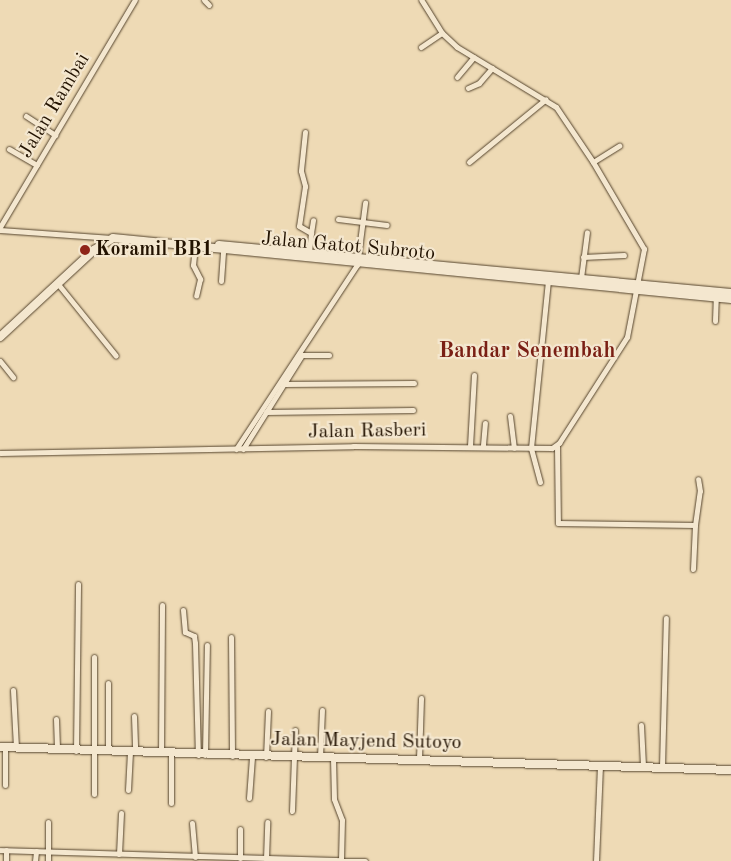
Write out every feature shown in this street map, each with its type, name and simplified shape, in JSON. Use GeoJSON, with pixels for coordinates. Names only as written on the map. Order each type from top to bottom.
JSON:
{"type":"FeatureCollection","features":[{"type":"Feature","properties":{"kind":"main road"},"geometry":{"type":"LineString","coordinates":[[0,337],[94,250],[113,238]]}},
{"type":"Feature","properties":{"kind":"main road","name":"Jalan Gatot Subroto"},"geometry":{"type":"LineString","coordinates":[[113,238],[548,282],[637,287],[731,299]]}},
{"type":"Feature","properties":{"kind":"main road"},"geometry":{"type":"LineString","coordinates":[[196,246],[217,245],[309,253],[358,262],[581,278],[637,287],[731,293]]}},
{"type":"Feature","properties":{"kind":"main road","name":"Jalan Mayjend Sutoyo"},"geometry":{"type":"LineString","coordinates":[[2,747],[266,758],[419,759],[662,766],[731,770]]}},
{"type":"Feature","properties":{"kind":"street","name":"Jalan Rambai"},"geometry":{"type":"LineString","coordinates":[[0,228],[135,0]]}},
{"type":"Feature","properties":{"kind":"street"},"geometry":{"type":"LineString","coordinates":[[204,0],[209,5]]}},
{"type":"Feature","properties":{"kind":"street"},"geometry":{"type":"LineString","coordinates":[[421,0],[442,33],[474,58],[546,99],[561,114],[593,162],[644,249],[633,319],[621,349],[557,446],[558,524],[695,525]]}},
{"type":"Feature","properties":{"kind":"street"},"geometry":{"type":"LineString","coordinates":[[421,47],[442,33]]}},
{"type":"Feature","properties":{"kind":"street"},"geometry":{"type":"LineString","coordinates":[[457,77],[474,58]]}},
{"type":"Feature","properties":{"kind":"street"},"geometry":{"type":"LineString","coordinates":[[468,88],[478,83],[492,68]]}},
{"type":"Feature","properties":{"kind":"street"},"geometry":{"type":"LineString","coordinates":[[468,162],[546,99]]}},
{"type":"Feature","properties":{"kind":"street"},"geometry":{"type":"LineString","coordinates":[[26,116],[55,135]]}},
{"type":"Feature","properties":{"kind":"street"},"geometry":{"type":"LineString","coordinates":[[304,132],[300,171],[305,186],[299,226],[311,234]]}},
{"type":"Feature","properties":{"kind":"street"},"geometry":{"type":"LineString","coordinates":[[593,162],[619,146]]}},
{"type":"Feature","properties":{"kind":"street"},"geometry":{"type":"LineString","coordinates":[[9,149],[37,165]]}},
{"type":"Feature","properties":{"kind":"street"},"geometry":{"type":"LineString","coordinates":[[236,449],[358,262],[365,203]]}},
{"type":"Feature","properties":{"kind":"street"},"geometry":{"type":"LineString","coordinates":[[338,219],[387,225]]}},
{"type":"Feature","properties":{"kind":"street"},"geometry":{"type":"LineString","coordinates":[[309,253],[314,220]]}},
{"type":"Feature","properties":{"kind":"street"},"geometry":{"type":"LineString","coordinates":[[0,228],[113,238]]}},
{"type":"Feature","properties":{"kind":"street"},"geometry":{"type":"LineString","coordinates":[[581,278],[587,232]]}},
{"type":"Feature","properties":{"kind":"street"},"geometry":{"type":"LineString","coordinates":[[196,246],[193,265],[200,279],[196,296]]}},
{"type":"Feature","properties":{"kind":"street"},"geometry":{"type":"LineString","coordinates":[[221,280],[223,250]]}},
{"type":"Feature","properties":{"kind":"street"},"geometry":{"type":"LineString","coordinates":[[583,257],[624,255]]}},
{"type":"Feature","properties":{"kind":"street"},"geometry":{"type":"LineString","coordinates":[[540,482],[531,448],[548,282]]}},
{"type":"Feature","properties":{"kind":"street"},"geometry":{"type":"LineString","coordinates":[[58,284],[116,356]]}},
{"type":"Feature","properties":{"kind":"street"},"geometry":{"type":"LineString","coordinates":[[714,321],[716,298]]}},
{"type":"Feature","properties":{"kind":"street"},"geometry":{"type":"LineString","coordinates":[[244,449],[302,354],[329,355]]}},
{"type":"Feature","properties":{"kind":"street"},"geometry":{"type":"LineString","coordinates":[[0,361],[12,377]]}},
{"type":"Feature","properties":{"kind":"street"},"geometry":{"type":"LineString","coordinates":[[470,446],[474,375]]}},
{"type":"Feature","properties":{"kind":"street"},"geometry":{"type":"LineString","coordinates":[[283,384],[414,383]]}},
{"type":"Feature","properties":{"kind":"street"},"geometry":{"type":"LineString","coordinates":[[266,412],[413,410]]}},
{"type":"Feature","properties":{"kind":"street"},"geometry":{"type":"LineString","coordinates":[[510,416],[514,448]]}},
{"type":"Feature","properties":{"kind":"street"},"geometry":{"type":"LineString","coordinates":[[483,445],[485,423]]}},
{"type":"Feature","properties":{"kind":"street","name":"Jalan Rasberi"},"geometry":{"type":"LineString","coordinates":[[0,453],[483,445],[514,448],[557,446]]}},
{"type":"Feature","properties":{"kind":"street"},"geometry":{"type":"LineString","coordinates":[[693,569],[695,525],[700,491],[698,479]]}},
{"type":"Feature","properties":{"kind":"street"},"geometry":{"type":"LineString","coordinates":[[76,751],[78,584]]}},
{"type":"Feature","properties":{"kind":"street"},"geometry":{"type":"LineString","coordinates":[[161,754],[162,605]]}},
{"type":"Feature","properties":{"kind":"street"},"geometry":{"type":"LineString","coordinates":[[183,610],[185,632],[194,636],[195,642],[202,755]]}},
{"type":"Feature","properties":{"kind":"street"},"geometry":{"type":"LineString","coordinates":[[662,766],[666,618]]}},
{"type":"Feature","properties":{"kind":"street"},"geometry":{"type":"LineString","coordinates":[[232,637],[232,756]]}},
{"type":"Feature","properties":{"kind":"street"},"geometry":{"type":"LineString","coordinates":[[202,755],[207,645]]}},
{"type":"Feature","properties":{"kind":"street"},"geometry":{"type":"LineString","coordinates":[[94,657],[96,751],[94,794]]}},
{"type":"Feature","properties":{"kind":"street"},"geometry":{"type":"LineString","coordinates":[[108,683],[108,752]]}},
{"type":"Feature","properties":{"kind":"street"},"geometry":{"type":"LineString","coordinates":[[13,690],[16,747]]}},
{"type":"Feature","properties":{"kind":"street"},"geometry":{"type":"LineString","coordinates":[[419,759],[421,698]]}},
{"type":"Feature","properties":{"kind":"street"},"geometry":{"type":"LineString","coordinates":[[320,757],[322,710]]}},
{"type":"Feature","properties":{"kind":"street"},"geometry":{"type":"LineString","coordinates":[[266,758],[268,711]]}},
{"type":"Feature","properties":{"kind":"street"},"geometry":{"type":"LineString","coordinates":[[128,790],[134,716]]}},
{"type":"Feature","properties":{"kind":"street"},"geometry":{"type":"LineString","coordinates":[[56,718],[57,750]]}},
{"type":"Feature","properties":{"kind":"street"},"geometry":{"type":"LineString","coordinates":[[641,725],[643,766]]}},
{"type":"Feature","properties":{"kind":"street"},"geometry":{"type":"LineString","coordinates":[[292,811],[295,730]]}},
{"type":"Feature","properties":{"kind":"street"},"geometry":{"type":"LineString","coordinates":[[2,747],[5,785]]}},
{"type":"Feature","properties":{"kind":"street"},"geometry":{"type":"LineString","coordinates":[[171,754],[171,803]]}},
{"type":"Feature","properties":{"kind":"street"},"geometry":{"type":"LineString","coordinates":[[249,798],[252,757]]}},
{"type":"Feature","properties":{"kind":"street"},"geometry":{"type":"LineString","coordinates":[[333,757],[334,798],[342,820],[341,860]]}},
{"type":"Feature","properties":{"kind":"street"},"geometry":{"type":"LineString","coordinates":[[596,861],[600,765]]}},
{"type":"Feature","properties":{"kind":"street"},"geometry":{"type":"LineString","coordinates":[[119,854],[121,813]]}},
{"type":"Feature","properties":{"kind":"street"},"geometry":{"type":"LineString","coordinates":[[48,822],[48,861]]}},
{"type":"Feature","properties":{"kind":"street"},"geometry":{"type":"LineString","coordinates":[[266,859],[267,822]]}},
{"type":"Feature","properties":{"kind":"street"},"geometry":{"type":"LineString","coordinates":[[192,823],[195,857]]}},
{"type":"Feature","properties":{"kind":"street"},"geometry":{"type":"LineString","coordinates":[[240,829],[240,858]]}},
{"type":"Feature","properties":{"kind":"street"},"geometry":{"type":"LineString","coordinates":[[6,861],[3,850],[119,854],[132,858],[158,859],[195,857],[365,861]]}},
{"type":"Feature","properties":{"kind":"street"},"geometry":{"type":"LineString","coordinates":[[35,861],[36,851]]}},
{"type":"Feature","properties":{"kind":"place","name":"Koramil BB1"},"geometry":{"type":"Point","coordinates":[85,250]}},
{"type":"Feature","properties":{"kind":"district","name":"Bandar Senembah"},"geometry":{"type":"Point","coordinates":[527,352]}}]}
